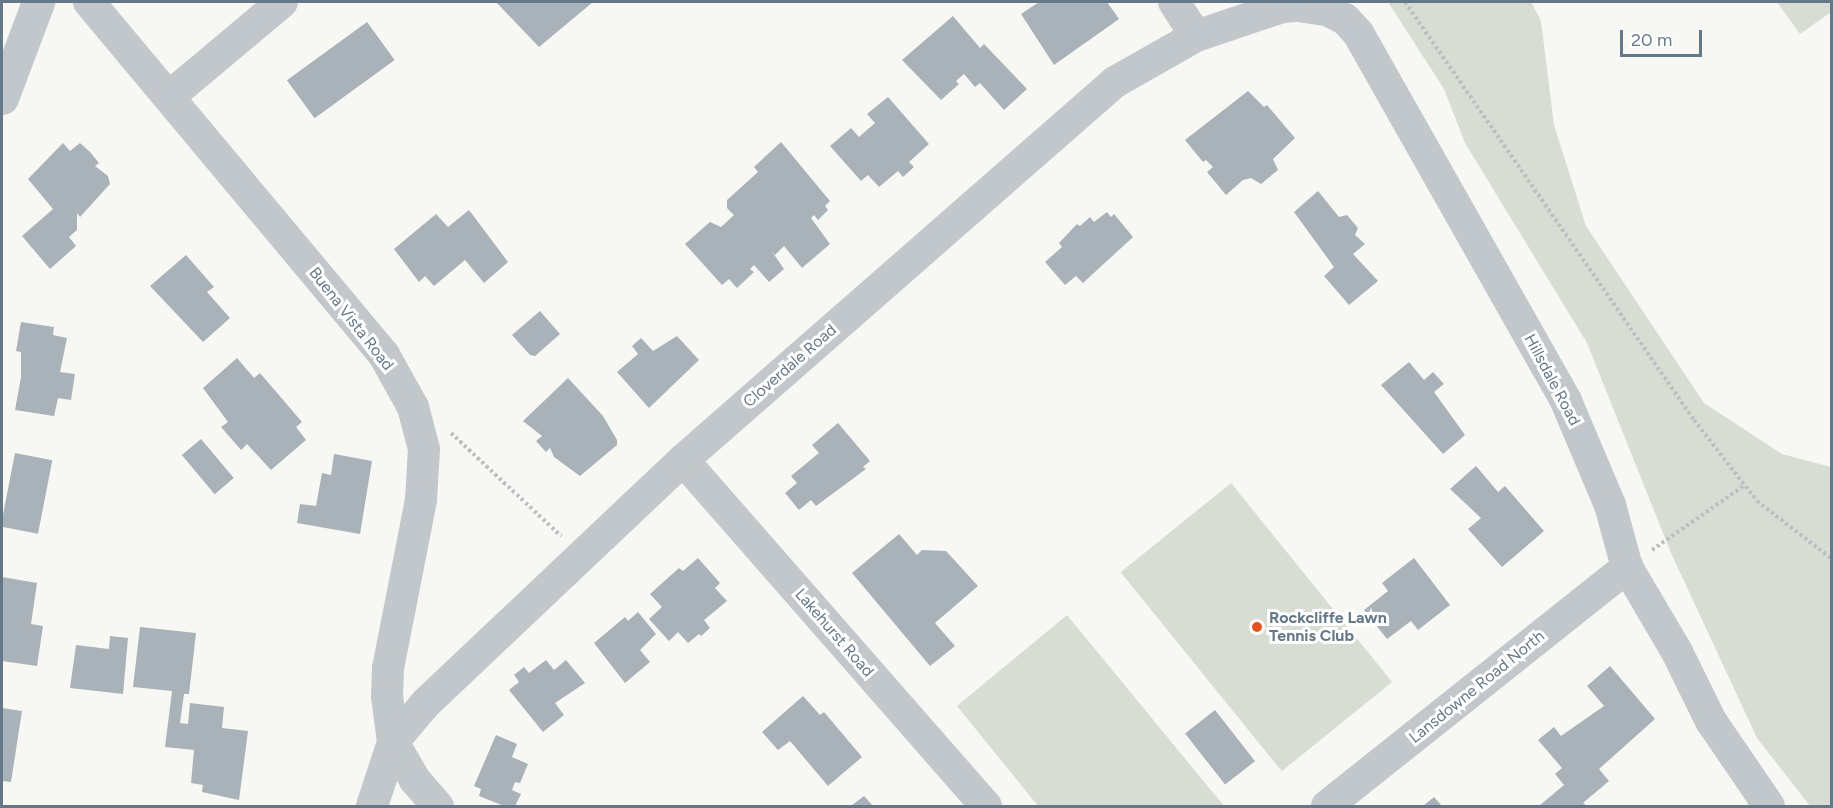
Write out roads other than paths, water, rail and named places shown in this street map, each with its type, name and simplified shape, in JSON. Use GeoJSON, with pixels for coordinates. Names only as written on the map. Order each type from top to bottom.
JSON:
{"type":"FeatureCollection","features":[{"type":"Feature","properties":{"kind":"street"},"geometry":{"type":"LineString","coordinates":[[2,98],[38,2]]}},
{"type":"Feature","properties":{"kind":"street","name":"Buena Vista Road"},"geometry":{"type":"LineString","coordinates":[[89,2],[170,96],[384,356],[413,407],[423,449],[422,480],[388,668],[393,742]]}},
{"type":"Feature","properties":{"kind":"street"},"geometry":{"type":"LineString","coordinates":[[170,96],[282,2]]}},
{"type":"Feature","properties":{"kind":"street"},"geometry":{"type":"LineString","coordinates":[[1174,2],[1196,36]]}},
{"type":"Feature","properties":{"kind":"street","name":"Cloverdale Road"},"geometry":{"type":"LineString","coordinates":[[372,807],[393,742],[426,703],[683,460],[1115,82],[1196,36],[1282,7]]}},
{"type":"Feature","properties":{"kind":"street","name":"Hillsdale Road"},"geometry":{"type":"LineString","coordinates":[[1282,7],[1327,10],[1345,19],[1358,33],[1566,402],[1610,505],[1627,567],[1677,652],[1711,721],[1769,807]]}},
{"type":"Feature","properties":{"kind":"street","name":"Lakehurst Road"},"geometry":{"type":"LineString","coordinates":[[683,460],[986,807]]}},
{"type":"Feature","properties":{"kind":"street","name":"Lansdowne Road North"},"geometry":{"type":"LineString","coordinates":[[1327,807],[1627,567]]}},
{"type":"Feature","properties":{"kind":"street"},"geometry":{"type":"LineString","coordinates":[[393,742],[415,780],[438,807]]}},
{"type":"Feature","properties":{"kind":"place","name":"Rockcliffe Lawn Tennis Club"},"geometry":{"type":"Point","coordinates":[1257,627]}}]}
